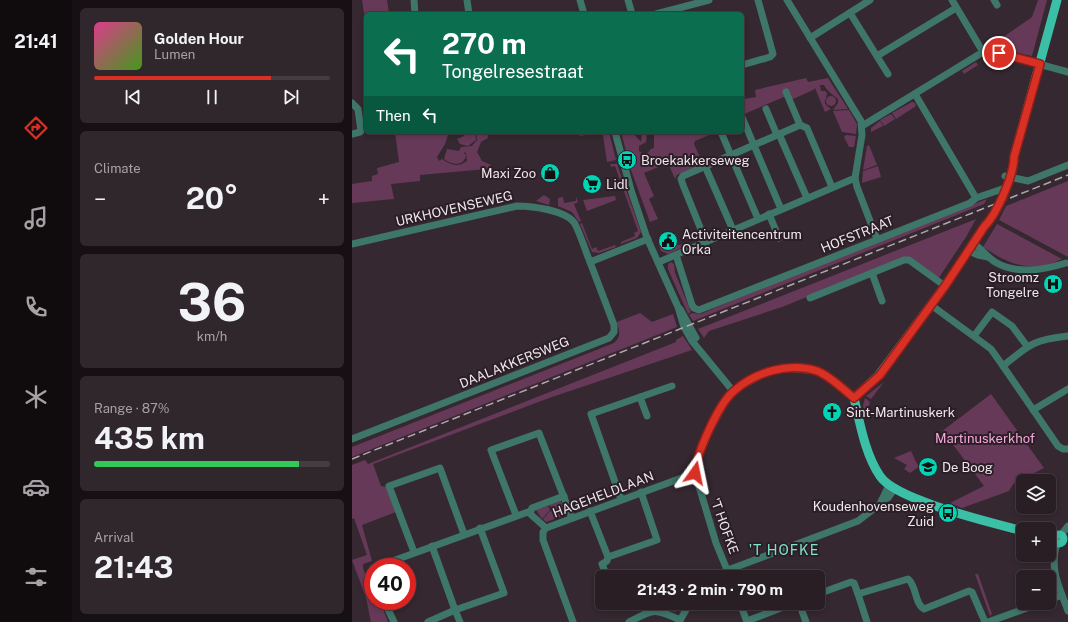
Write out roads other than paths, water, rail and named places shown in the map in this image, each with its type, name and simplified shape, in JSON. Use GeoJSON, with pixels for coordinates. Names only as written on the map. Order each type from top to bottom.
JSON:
{"type":"FeatureCollection","features":[{"type":"Feature","properties":{"kind":"main road"},"geometry":{"type":"LineString","coordinates":[[1016,528],[959,514],[892,487],[880,476],[873,462],[854,398],[880,375],[945,286],[984,227],[1003,189],[1014,157],[1057,0]]}},
{"type":"Feature","properties":{"kind":"street"},"geometry":{"type":"LineString","coordinates":[[414,0],[415,12]]}},
{"type":"Feature","properties":{"kind":"street"},"geometry":{"type":"LineString","coordinates":[[467,0],[469,12]]}},
{"type":"Feature","properties":{"kind":"street"},"geometry":{"type":"LineString","coordinates":[[580,0],[583,12]]}},
{"type":"Feature","properties":{"kind":"street"},"geometry":{"type":"LineString","coordinates":[[628,0],[631,12]]}},
{"type":"Feature","properties":{"kind":"street"},"geometry":{"type":"LineString","coordinates":[[661,12],[681,4],[709,0]]}},
{"type":"Feature","properties":{"kind":"street"},"geometry":{"type":"LineString","coordinates":[[744,64],[770,58],[773,54],[758,0]]}},
{"type":"Feature","properties":{"kind":"street"},"geometry":{"type":"LineString","coordinates":[[787,0],[862,126],[855,178],[877,239]]}},
{"type":"Feature","properties":{"kind":"street"},"geometry":{"type":"LineString","coordinates":[[810,38],[870,0]]}},
{"type":"Feature","properties":{"kind":"street"},"geometry":{"type":"LineString","coordinates":[[952,0],[983,52]]}},
{"type":"Feature","properties":{"kind":"street"},"geometry":{"type":"LineString","coordinates":[[877,56],[956,8]]}},
{"type":"Feature","properties":{"kind":"street"},"geometry":{"type":"LineString","coordinates":[[850,13],[888,74]]}},
{"type":"Feature","properties":{"kind":"street"},"geometry":{"type":"LineString","coordinates":[[862,126],[983,52],[991,51],[1068,72]]}},
{"type":"Feature","properties":{"kind":"street"},"geometry":{"type":"LineString","coordinates":[[786,92],[800,125]]}},
{"type":"Feature","properties":{"kind":"street"},"geometry":{"type":"LineString","coordinates":[[915,94],[976,198]]}},
{"type":"Feature","properties":{"kind":"street"},"geometry":{"type":"LineString","coordinates":[[352,103],[358,109],[361,130],[360,132],[352,134]]}},
{"type":"Feature","properties":{"kind":"street"},"geometry":{"type":"LineString","coordinates":[[766,109],[807,198]]}},
{"type":"Feature","properties":{"kind":"street"},"geometry":{"type":"LineString","coordinates":[[744,122],[781,209]]}},
{"type":"Feature","properties":{"kind":"street"},"geometry":{"type":"LineString","coordinates":[[706,242],[682,179],[683,176],[705,166],[800,125],[808,128],[832,187]]}},
{"type":"Feature","properties":{"kind":"street"},"geometry":{"type":"LineString","coordinates":[[617,134],[631,190],[648,239],[678,307],[683,312],[687,328],[698,346],[733,391]]}},
{"type":"Feature","properties":{"kind":"street"},"geometry":{"type":"LineString","coordinates":[[722,134],[758,219]]}},
{"type":"Feature","properties":{"kind":"street"},"geometry":{"type":"LineString","coordinates":[[1007,176],[1028,181],[1068,165]]}},
{"type":"Feature","properties":{"kind":"street"},"geometry":{"type":"LineString","coordinates":[[705,166],[733,230]]}},
{"type":"Feature","properties":{"kind":"street"},"geometry":{"type":"LineString","coordinates":[[658,262],[855,178]]}},
{"type":"Feature","properties":{"kind":"street","name":"HOFSTRAAT"},"geometry":{"type":"LineString","coordinates":[[676,255],[681,276],[694,308],[699,310],[970,203],[976,198],[1003,189]]}},
{"type":"Feature","properties":{"kind":"street","name":"URKHOVENSEWEG"},"geometry":{"type":"LineString","coordinates":[[352,244],[505,208],[535,206],[568,217],[572,220],[590,262]]}},
{"type":"Feature","properties":{"kind":"street"},"geometry":{"type":"LineString","coordinates":[[769,214],[779,238]]}},
{"type":"Feature","properties":{"kind":"street"},"geometry":{"type":"LineString","coordinates":[[590,262],[648,239]]}},
{"type":"Feature","properties":{"kind":"street"},"geometry":{"type":"LineString","coordinates":[[971,247],[983,250],[988,257],[996,263],[1017,269],[1033,271],[1066,263]]}},
{"type":"Feature","properties":{"kind":"street"},"geometry":{"type":"LineString","coordinates":[[810,298],[904,260],[909,260],[945,286]]}},
{"type":"Feature","properties":{"kind":"street","name":"DAALAKKERSWEG"},"geometry":{"type":"LineString","coordinates":[[352,440],[609,338],[614,332],[614,325],[590,262]]}},
{"type":"Feature","properties":{"kind":"street"},"geometry":{"type":"LineString","coordinates":[[872,273],[882,301]]}},
{"type":"Feature","properties":{"kind":"street"},"geometry":{"type":"LineString","coordinates":[[931,305],[990,349],[1058,446],[1063,449],[1068,449]]}},
{"type":"Feature","properties":{"kind":"street"},"geometry":{"type":"LineString","coordinates":[[974,336],[992,312],[1012,326],[1027,346]]}},
{"type":"Feature","properties":{"kind":"street"},"geometry":{"type":"LineString","coordinates":[[1003,366],[1027,346],[1045,339],[1068,336]]}},
{"type":"Feature","properties":{"kind":"street"},"geometry":{"type":"LineString","coordinates":[[695,473],[702,446],[724,404],[733,391],[769,371],[784,368],[817,371],[839,385],[854,398]]}},
{"type":"Feature","properties":{"kind":"street"},"geometry":{"type":"LineString","coordinates":[[622,499],[591,414],[672,386]]}},
{"type":"Feature","properties":{"kind":"street"},"geometry":{"type":"LineString","coordinates":[[1033,410],[1068,389]]}},
{"type":"Feature","properties":{"kind":"street"},"geometry":{"type":"LineString","coordinates":[[640,397],[647,416]]}},
{"type":"Feature","properties":{"kind":"street"},"geometry":{"type":"LineString","coordinates":[[516,516],[491,450],[539,433],[572,518]]}},
{"type":"Feature","properties":{"kind":"street"},"geometry":{"type":"LineString","coordinates":[[414,552],[390,486],[440,468],[464,534]]}},
{"type":"Feature","properties":{"kind":"street","name":"HAGEHELDLAAN"},"geometry":{"type":"LineString","coordinates":[[573,622],[543,540],[543,532],[546,528],[640,492],[695,473]]}},
{"type":"Feature","properties":{"kind":"street","name":"'T HOFKE"},"geometry":{"type":"LineString","coordinates":[[695,473],[714,535],[728,570]]}},
{"type":"Feature","properties":{"kind":"street","name":"'T HOFKE"},"geometry":{"type":"LineString","coordinates":[[737,570],[848,526],[866,516],[882,500],[892,487]]}},
{"type":"Feature","properties":{"kind":"street"},"geometry":{"type":"LineString","coordinates":[[604,570],[602,564],[607,561],[608,557],[657,540],[640,492]]}},
{"type":"Feature","properties":{"kind":"street"},"geometry":{"type":"LineString","coordinates":[[399,558],[480,528],[530,512],[532,508],[564,496]]}},
{"type":"Feature","properties":{"kind":"street"},"geometry":{"type":"LineString","coordinates":[[590,511],[608,557]]}},
{"type":"Feature","properties":{"kind":"street"},"geometry":{"type":"LineString","coordinates":[[530,512],[546,528]]}},
{"type":"Feature","properties":{"kind":"street"},"geometry":{"type":"LineString","coordinates":[[1068,526],[1059,539],[1054,555],[1053,568],[1068,611]]}},
{"type":"Feature","properties":{"kind":"street"},"geometry":{"type":"LineString","coordinates":[[428,622],[456,610],[504,593],[480,528]]}},
{"type":"Feature","properties":{"kind":"street"},"geometry":{"type":"LineString","coordinates":[[432,546],[460,622]]}},
{"type":"Feature","properties":{"kind":"street"},"geometry":{"type":"LineString","coordinates":[[858,594],[908,579],[912,582],[920,606],[924,609],[969,591],[974,593],[987,622],[1021,610]]}},
{"type":"Feature","properties":{"kind":"street"},"geometry":{"type":"LineString","coordinates":[[825,591],[851,582],[854,583],[868,622]]}},
{"type":"Feature","properties":{"kind":"street"},"geometry":{"type":"LineString","coordinates":[[1056,597],[1062,595]]}},
{"type":"Feature","properties":{"kind":"street"},"geometry":{"type":"LineString","coordinates":[[388,610],[394,622]]}},
{"type":"Feature","properties":{"kind":"street"},"geometry":{"type":"LineString","coordinates":[[629,622],[648,612],[655,611],[679,621],[686,610]]}},
{"type":"Feature","properties":{"kind":"street"},"geometry":{"type":"LineString","coordinates":[[743,610],[747,622],[777,610]]}},
{"type":"Feature","properties":{"kind":"street"},"geometry":{"type":"LineString","coordinates":[[802,610],[806,622]]}},
{"type":"Feature","properties":{"kind":"railway"},"geometry":{"type":"LineString","coordinates":[[352,459],[1068,175]]}},
{"type":"Feature","properties":{"kind":"place","name":"Broekakkerseweg"},"geometry":{"type":"Point","coordinates":[627,160]}},
{"type":"Feature","properties":{"kind":"place","name":"Maxi Zoo"},"geometry":{"type":"Point","coordinates":[550,173]}},
{"type":"Feature","properties":{"kind":"place","name":"Lidl"},"geometry":{"type":"Point","coordinates":[592,184]}},
{"type":"Feature","properties":{"kind":"place","name":"Activiteitencentrum Orka"},"geometry":{"type":"Point","coordinates":[668,241]}},
{"type":"Feature","properties":{"kind":"place","name":"Stroomz Tongelre"},"geometry":{"type":"Point","coordinates":[1053,284]}},
{"type":"Feature","properties":{"kind":"place","name":"Sint-Martinuskerk"},"geometry":{"type":"Point","coordinates":[832,412]}},
{"type":"Feature","properties":{"kind":"place","name":"De Boog"},"geometry":{"type":"Point","coordinates":[928,467]}},
{"type":"Feature","properties":{"kind":"place","name":"Koudenhovenseweg Zuid"},"geometry":{"type":"Point","coordinates":[948,513]}},
{"type":"Feature","properties":{"kind":"district","name":"'T HOFKE"},"geometry":{"type":"Point","coordinates":[784,550]}},
{"type":"Feature","properties":{"kind":"park label","name":"Martinuskerkhof"},"geometry":{"type":"Point","coordinates":[985,438]}}]}
